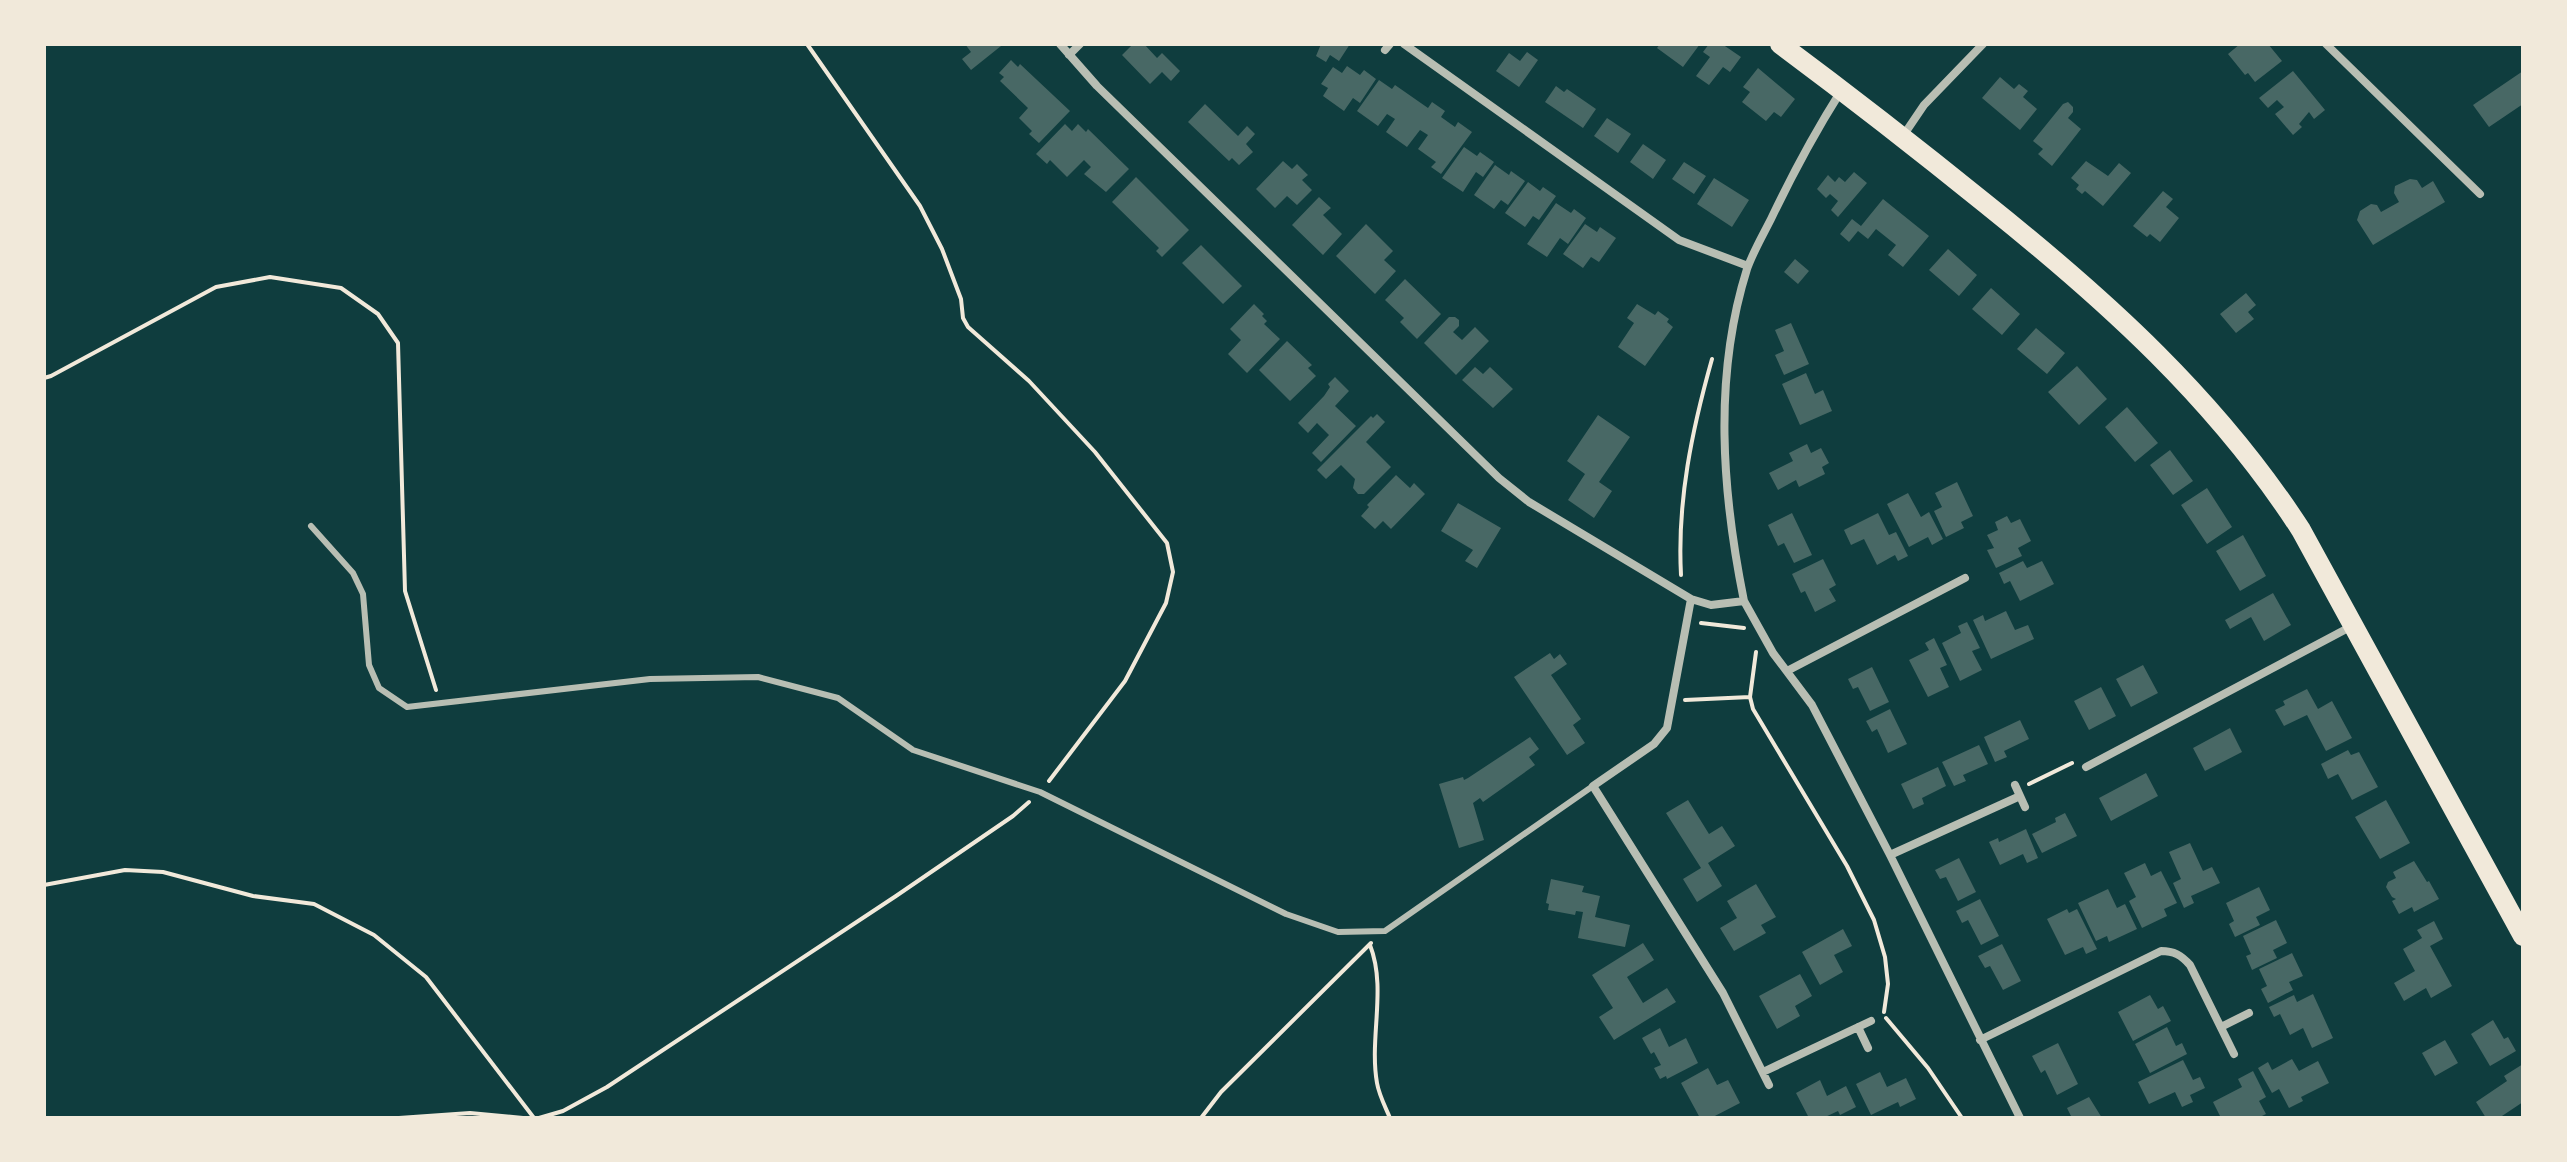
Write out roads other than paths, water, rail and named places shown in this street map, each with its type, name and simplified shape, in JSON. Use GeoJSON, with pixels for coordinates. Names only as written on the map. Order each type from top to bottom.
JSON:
{"type":"FeatureCollection","features":[{"type":"Feature","properties":{"kind":"highway"},"geometry":{"type":"LineString","coordinates":[[1780,44],[1903,136],[2090,289],[2185,381],[2271,484],[2301,530],[2523,936]]}},
{"type":"Feature","properties":{"kind":"street"},"geometry":{"type":"LineString","coordinates":[[1060,44],[1097,86],[1499,478],[1529,502],[1691,599],[1711,605],[1744,601]]}},
{"type":"Feature","properties":{"kind":"street"},"geometry":{"type":"LineString","coordinates":[[1069,55],[1080,44]]}},
{"type":"Feature","properties":{"kind":"street"},"geometry":{"type":"LineString","coordinates":[[1404,44],[1679,240],[1748,266]]}},
{"type":"Feature","properties":{"kind":"street"},"geometry":{"type":"LineString","coordinates":[[1903,136],[1924,105],[1983,44]]}},
{"type":"Feature","properties":{"kind":"street"},"geometry":{"type":"LineString","coordinates":[[2326,44],[2480,194]]}},
{"type":"Feature","properties":{"kind":"street"},"geometry":{"type":"LineString","coordinates":[[1842,90],[1787,185],[1748,266],[1733,324],[1725,384],[1727,498],[1733,545],[1744,601],[1759,631],[1812,705],[2020,1118]]}},
{"type":"Feature","properties":{"kind":"street"},"geometry":{"type":"LineString","coordinates":[[1787,671],[1965,578]]}},
{"type":"Feature","properties":{"kind":"street"},"geometry":{"type":"LineString","coordinates":[[1691,599],[1667,728],[1654,744],[1593,786],[1723,993],[1769,1085]]}},
{"type":"Feature","properties":{"kind":"street"},"geometry":{"type":"LineString","coordinates":[[2086,767],[2352,626]]}},
{"type":"Feature","properties":{"kind":"street"},"geometry":{"type":"LineString","coordinates":[[2015,785],[2025,807]]}},
{"type":"Feature","properties":{"kind":"street"},"geometry":{"type":"LineString","coordinates":[[1890,855],[2020,796]]}},
{"type":"Feature","properties":{"kind":"street"},"geometry":{"type":"LineString","coordinates":[[1980,1040],[2161,951],[2172,951],[2190,965],[2234,1054]]}},
{"type":"Feature","properties":{"kind":"street"},"geometry":{"type":"LineString","coordinates":[[2221,1027],[2249,1013]]}},
{"type":"Feature","properties":{"kind":"street"},"geometry":{"type":"LineString","coordinates":[[1763,1072],[1871,1021]]}},
{"type":"Feature","properties":{"kind":"street"},"geometry":{"type":"LineString","coordinates":[[1858,1027],[1868,1048]]}},
{"type":"Feature","properties":{"kind":"lane"},"geometry":{"type":"LineString","coordinates":[[311,526],[353,573],[363,594],[369,665],[379,688],[407,707],[650,679],[758,677],[838,698],[913,750],[1040,792],[1286,914],[1338,932],[1385,931],[1593,786]]}}]}
